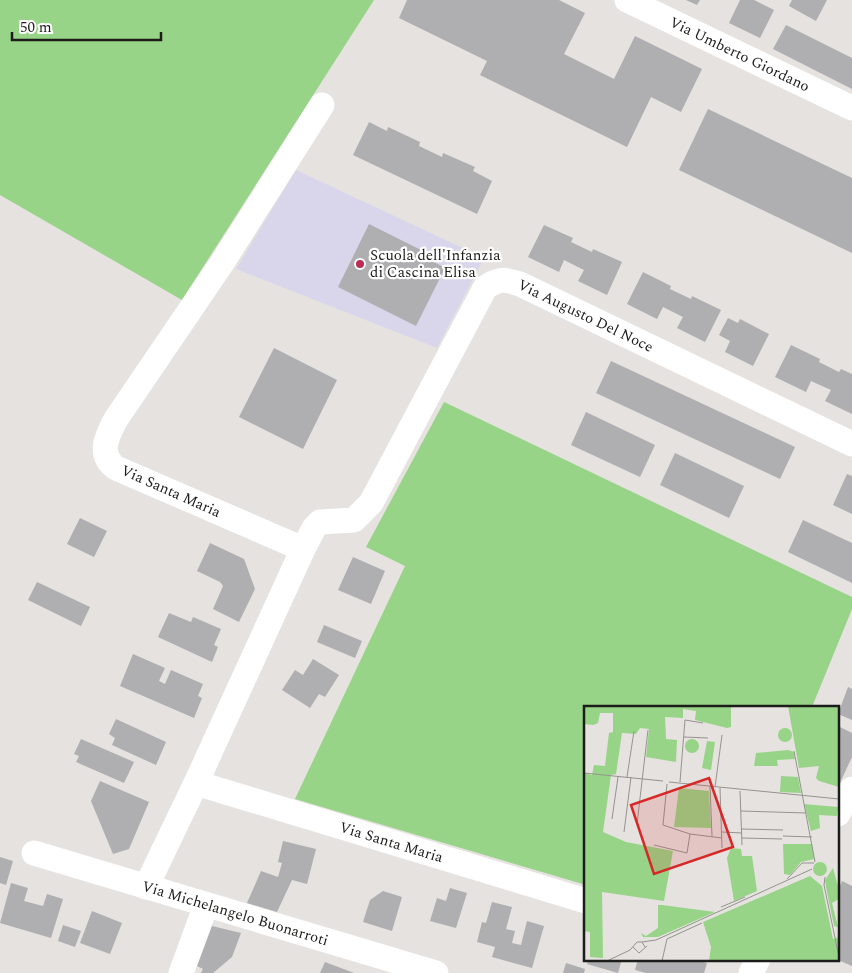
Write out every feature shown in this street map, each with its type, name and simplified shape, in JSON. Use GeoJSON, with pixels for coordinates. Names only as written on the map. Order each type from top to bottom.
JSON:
{"type":"FeatureCollection","features":[{"type":"Feature","properties":{"kind":"street","name":"Via Umberto Giordano"},"geometry":{"type":"LineString","coordinates":[[627,0],[852,108]]}},
{"type":"Feature","properties":{"kind":"street","name":"Via Santa Maria"},"geometry":{"type":"LineString","coordinates":[[303,550],[116,468],[107,459],[105,444],[116,419],[222,263],[322,105]]}},
{"type":"Feature","properties":{"kind":"street","name":"Via Augusto Del Noce"},"geometry":{"type":"LineString","coordinates":[[303,550],[314,528],[320,522],[354,520],[371,503],[485,288],[494,280],[505,279],[520,284],[852,444]]}},
{"type":"Feature","properties":{"kind":"street"},"geometry":{"type":"LineString","coordinates":[[146,886],[196,783],[303,550]]}},
{"type":"Feature","properties":{"kind":"street","name":"Via Santa Maria"},"geometry":{"type":"LineString","coordinates":[[196,783],[584,900]]}},
{"type":"Feature","properties":{"kind":"street"},"geometry":{"type":"LineString","coordinates":[[840,810],[852,789]]}},
{"type":"Feature","properties":{"kind":"street","name":"Via Michelangelo Buonarroti"},"geometry":{"type":"LineString","coordinates":[[34,853],[436,973]]}},
{"type":"Feature","properties":{"kind":"street"},"geometry":{"type":"LineString","coordinates":[[181,973],[206,905]]}},
{"type":"Feature","properties":{"kind":"street"},"geometry":{"type":"LineString","coordinates":[[751,973],[758,960]]}},
{"type":"Feature","properties":{"kind":"shaded area","name":"Scuola dell'Infanzia di Cascina Elisa"},"geometry":{"type":"Polygon","coordinates":[[[296,170],[484,258],[437,348],[236,269],[296,170]]]}},
{"type":"Feature","properties":{"kind":"green space"},"geometry":{"type":"Polygon","coordinates":[[[0,0],[374,0],[182,300],[0,195],[0,0]]]}},
{"type":"Feature","properties":{"kind":"green space"},"geometry":{"type":"Polygon","coordinates":[[[444,402],[852,597],[852,609],[812,706],[584,706],[584,884],[295,799],[405,566],[366,547],[444,402]]]}},
{"type":"Feature","properties":{"kind":"building"},"geometry":{"type":"Polygon","coordinates":[[[407,0],[559,0],[585,13],[564,54],[614,79],[635,36],[702,69],[681,112],[651,97],[627,147],[480,75],[487,61],[399,18],[407,0]]]}},
{"type":"Feature","properties":{"kind":"building"},"geometry":{"type":"Polygon","coordinates":[[[686,0],[700,0],[697,5],[686,0]]]}},
{"type":"Feature","properties":{"kind":"building"},"geometry":{"type":"Polygon","coordinates":[[[740,0],[754,0],[774,10],[760,38],[729,23],[740,0]]]}},
{"type":"Feature","properties":{"kind":"building"},"geometry":{"type":"Polygon","coordinates":[[[792,0],[827,0],[816,21],[789,6],[792,0]]]}},
{"type":"Feature","properties":{"kind":"building"},"geometry":{"type":"Polygon","coordinates":[[[786,25],[852,58],[852,89],[773,49],[786,25]]]}},
{"type":"Feature","properties":{"kind":"building"},"geometry":{"type":"Polygon","coordinates":[[[708,109],[852,178],[852,253],[679,170],[708,109]]]}},
{"type":"Feature","properties":{"kind":"building"},"geometry":{"type":"Polygon","coordinates":[[[369,122],[387,131],[388,127],[420,142],[419,146],[442,157],[443,153],[475,167],[473,171],[492,181],[477,214],[353,155],[369,122]]]}},
{"type":"Feature","properties":{"kind":"building"},"geometry":{"type":"Polygon","coordinates":[[[369,224],[431,255],[429,259],[445,268],[416,326],[338,287],[369,224]]]}},
{"type":"Feature","properties":{"kind":"building"},"geometry":{"type":"Polygon","coordinates":[[[544,225],[573,238],[571,242],[592,252],[593,249],[622,262],[607,295],[578,281],[584,270],[564,260],[559,272],[528,257],[544,225]]]}},
{"type":"Feature","properties":{"kind":"building"},"geometry":{"type":"Polygon","coordinates":[[[643,272],[671,286],[670,289],[691,299],[692,296],[721,310],[705,342],[677,328],[683,317],[663,307],[657,319],[627,304],[643,272]]]}},
{"type":"Feature","properties":{"kind":"building"},"geometry":{"type":"Polygon","coordinates":[[[728,318],[738,323],[740,319],[769,334],[753,366],[725,352],[730,341],[719,335],[728,318]]]}},
{"type":"Feature","properties":{"kind":"building"},"geometry":{"type":"Polygon","coordinates":[[[791,345],[820,359],[819,362],[839,372],[841,369],[852,374],[852,414],[825,401],[831,390],[811,381],[806,392],[775,377],[791,345]]]}},
{"type":"Feature","properties":{"kind":"building"},"geometry":{"type":"Polygon","coordinates":[[[274,348],[337,380],[303,449],[239,417],[274,348]]]}},
{"type":"Feature","properties":{"kind":"building"},"geometry":{"type":"Polygon","coordinates":[[[611,361],[795,447],[780,479],[596,393],[611,361]]]}},
{"type":"Feature","properties":{"kind":"building"},"geometry":{"type":"Polygon","coordinates":[[[586,412],[655,445],[640,477],[571,445],[586,412]]]}},
{"type":"Feature","properties":{"kind":"building"},"geometry":{"type":"Polygon","coordinates":[[[675,453],[744,486],[729,518],[660,485],[675,453]]]}},
{"type":"Feature","properties":{"kind":"building"},"geometry":{"type":"Polygon","coordinates":[[[847,474],[852,476],[852,514],[833,505],[847,474]]]}},
{"type":"Feature","properties":{"kind":"building"},"geometry":{"type":"Polygon","coordinates":[[[80,518],[107,531],[94,557],[67,544],[80,518]]]}},
{"type":"Feature","properties":{"kind":"building"},"geometry":{"type":"Polygon","coordinates":[[[803,520],[852,543],[852,583],[788,552],[803,520]]]}},
{"type":"Feature","properties":{"kind":"building"},"geometry":{"type":"Polygon","coordinates":[[[210,543],[244,559],[255,589],[239,622],[213,609],[223,586],[220,582],[197,571],[210,543]]]}},
{"type":"Feature","properties":{"kind":"building"},"geometry":{"type":"Polygon","coordinates":[[[353,557],[385,571],[371,604],[338,590],[353,557]]]}},
{"type":"Feature","properties":{"kind":"building"},"geometry":{"type":"Polygon","coordinates":[[[37,582],[90,607],[81,626],[28,600],[37,582]]]}},
{"type":"Feature","properties":{"kind":"building"},"geometry":{"type":"Polygon","coordinates":[[[169,613],[191,622],[193,617],[221,629],[214,645],[218,647],[212,662],[158,637],[169,613]]]}},
{"type":"Feature","properties":{"kind":"building"},"geometry":{"type":"Polygon","coordinates":[[[324,625],[362,641],[355,658],[317,642],[324,625]]]}},
{"type":"Feature","properties":{"kind":"building"},"geometry":{"type":"Polygon","coordinates":[[[133,654],[165,668],[159,681],[165,684],[171,670],[203,684],[198,696],[202,698],[194,718],[120,686],[133,654]]]}},
{"type":"Feature","properties":{"kind":"building"},"geometry":{"type":"Polygon","coordinates":[[[313,659],[339,675],[325,697],[319,694],[310,708],[282,690],[295,670],[303,675],[313,659]]]}},
{"type":"Feature","properties":{"kind":"building"},"geometry":{"type":"Polygon","coordinates":[[[848,687],[852,689],[852,720],[840,715],[840,709],[848,687]]]}},
{"type":"Feature","properties":{"kind":"building"},"geometry":{"type":"Polygon","coordinates":[[[116,719],[166,742],[156,765],[112,745],[115,738],[109,734],[116,719]]]}},
{"type":"Feature","properties":{"kind":"building"},"geometry":{"type":"Polygon","coordinates":[[[840,727],[852,733],[852,757],[840,783],[840,727]]]}},
{"type":"Feature","properties":{"kind":"building"},"geometry":{"type":"Polygon","coordinates":[[[81,739],[134,762],[124,783],[76,762],[79,756],[74,754],[81,739]]]}},
{"type":"Feature","properties":{"kind":"building"},"geometry":{"type":"Polygon","coordinates":[[[100,781],[149,802],[129,849],[113,854],[91,801],[100,781]]]}},
{"type":"Feature","properties":{"kind":"building"},"geometry":{"type":"Polygon","coordinates":[[[283,841],[316,849],[307,884],[292,880],[277,912],[247,903],[261,871],[278,877],[282,863],[278,862],[283,841]]]}},
{"type":"Feature","properties":{"kind":"building"},"geometry":{"type":"Polygon","coordinates":[[[0,857],[13,861],[6,885],[0,883],[0,857]]]}},
{"type":"Feature","properties":{"kind":"building"},"geometry":{"type":"Polygon","coordinates":[[[842,881],[852,886],[852,966],[838,960],[840,960],[840,886],[842,881]]]}},
{"type":"Feature","properties":{"kind":"building"},"geometry":{"type":"Polygon","coordinates":[[[11,883],[28,888],[24,901],[43,906],[47,894],[63,899],[51,938],[0,923],[11,883]]]}},
{"type":"Feature","properties":{"kind":"building"},"geometry":{"type":"Polygon","coordinates":[[[450,888],[467,893],[456,928],[430,921],[437,898],[446,901],[450,888]]]}},
{"type":"Feature","properties":{"kind":"building"},"geometry":{"type":"Polygon","coordinates":[[[383,891],[402,897],[392,931],[363,922],[370,900],[383,891]]]}},
{"type":"Feature","properties":{"kind":"building"},"geometry":{"type":"Polygon","coordinates":[[[492,902],[512,907],[506,929],[515,931],[512,943],[521,945],[527,921],[544,926],[532,968],[492,957],[495,947],[477,942],[482,922],[486,923],[492,902]]]}},
{"type":"Feature","properties":{"kind":"building"},"geometry":{"type":"Polygon","coordinates":[[[92,911],[122,923],[110,954],[80,943],[92,911]]]}},
{"type":"Feature","properties":{"kind":"building"},"geometry":{"type":"Polygon","coordinates":[[[63,925],[81,931],[75,947],[58,941],[63,925]]]}},
{"type":"Feature","properties":{"kind":"building"},"geometry":{"type":"Polygon","coordinates":[[[212,926],[241,933],[232,957],[213,973],[201,973],[203,969],[197,966],[212,926]]]}},
{"type":"Feature","properties":{"kind":"building"},"geometry":{"type":"Polygon","coordinates":[[[589,960],[622,960],[618,973],[587,964],[589,960]]]}},
{"type":"Feature","properties":{"kind":"building"},"geometry":{"type":"Polygon","coordinates":[[[638,960],[697,960],[707,963],[704,973],[646,973],[635,970],[638,960]]]}},
{"type":"Feature","properties":{"kind":"building"},"geometry":{"type":"Polygon","coordinates":[[[325,962],[354,973],[320,973],[325,962]]]}},
{"type":"Feature","properties":{"kind":"building"},"geometry":{"type":"Polygon","coordinates":[[[566,963],[585,969],[584,973],[563,973],[566,963]]]}},
{"type":"Feature","properties":{"kind":"place","name":"Scuola dell'Infanzia di Cascina Elisa"},"geometry":{"type":"Point","coordinates":[360,264]}}]}
